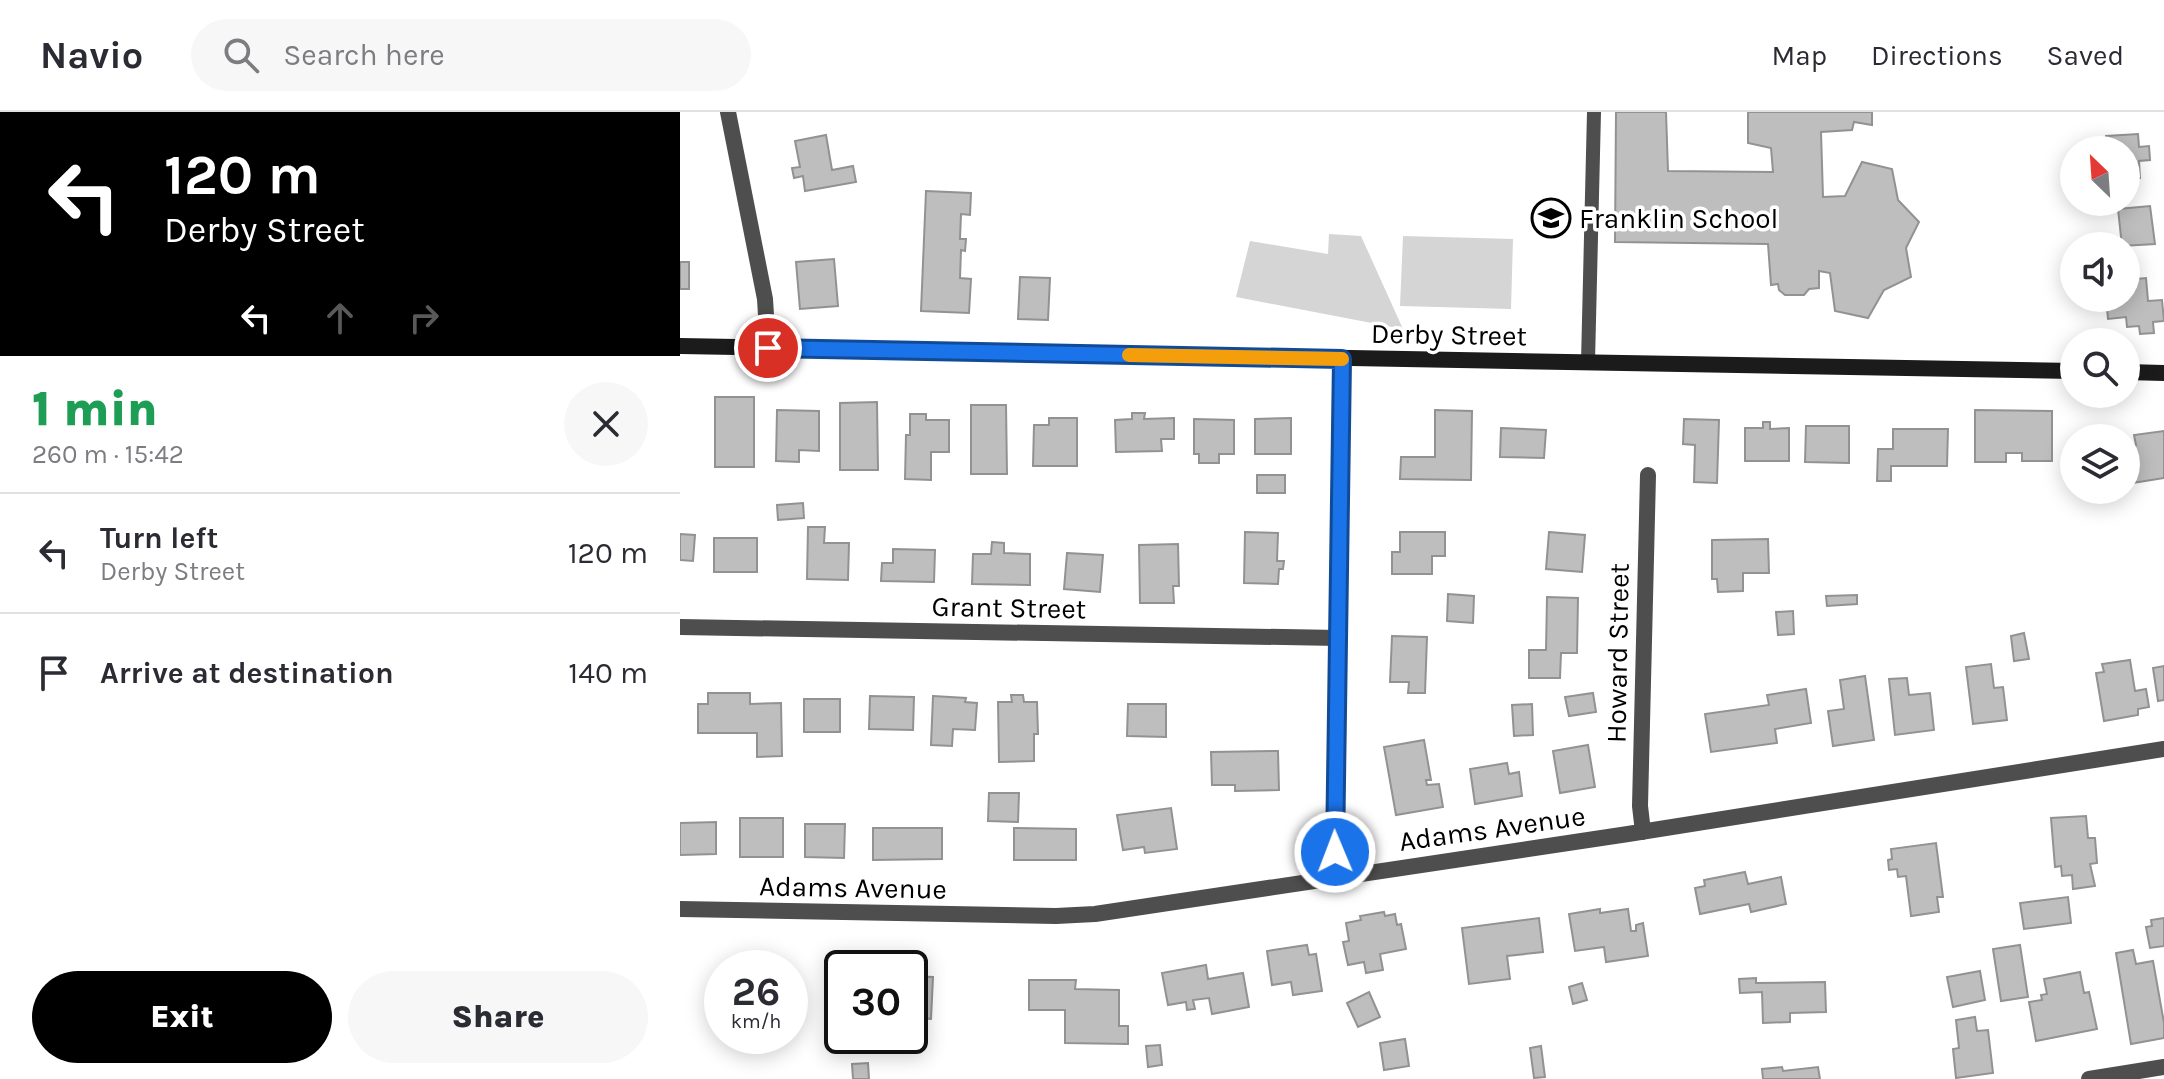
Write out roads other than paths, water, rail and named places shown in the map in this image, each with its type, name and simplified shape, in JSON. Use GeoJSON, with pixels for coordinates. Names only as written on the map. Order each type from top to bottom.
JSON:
{"type":"FeatureCollection","features":[{"type":"Feature","properties":{"kind":"street"},"geometry":{"type":"LineString","coordinates":[[728,112],[765,299],[768,348]]}},
{"type":"Feature","properties":{"kind":"street","name":"Derby Street"},"geometry":{"type":"LineString","coordinates":[[680,346],[2060,371]]}},
{"type":"Feature","properties":{"kind":"street"},"geometry":{"type":"LineString","coordinates":[[1338,877],[1334,834],[1342,359]]}},
{"type":"Feature","properties":{"kind":"street"},"geometry":{"type":"LineString","coordinates":[[2140,372],[2164,373]]}},
{"type":"Feature","properties":{"kind":"street","name":"Howard Street"},"geometry":{"type":"LineString","coordinates":[[1643,832],[1640,806],[1648,475]]}},
{"type":"Feature","properties":{"kind":"street","name":"Grant Street"},"geometry":{"type":"LineString","coordinates":[[680,627],[1338,638]]}},
{"type":"Feature","properties":{"kind":"street","name":"Adams Avenue"},"geometry":{"type":"LineString","coordinates":[[680,909],[1077,915],[1643,832],[2164,749]]}},
{"type":"Feature","properties":{"kind":"street"},"geometry":{"type":"LineString","coordinates":[[2089,1079],[2164,1067]]}},
{"type":"Feature","properties":{"kind":"lane"},"geometry":{"type":"LineString","coordinates":[[1588,362],[1594,112]]}},
{"type":"Feature","properties":{"kind":"place","name":"Franklin School"},"geometry":{"type":"Point","coordinates":[1551,218]}}]}
